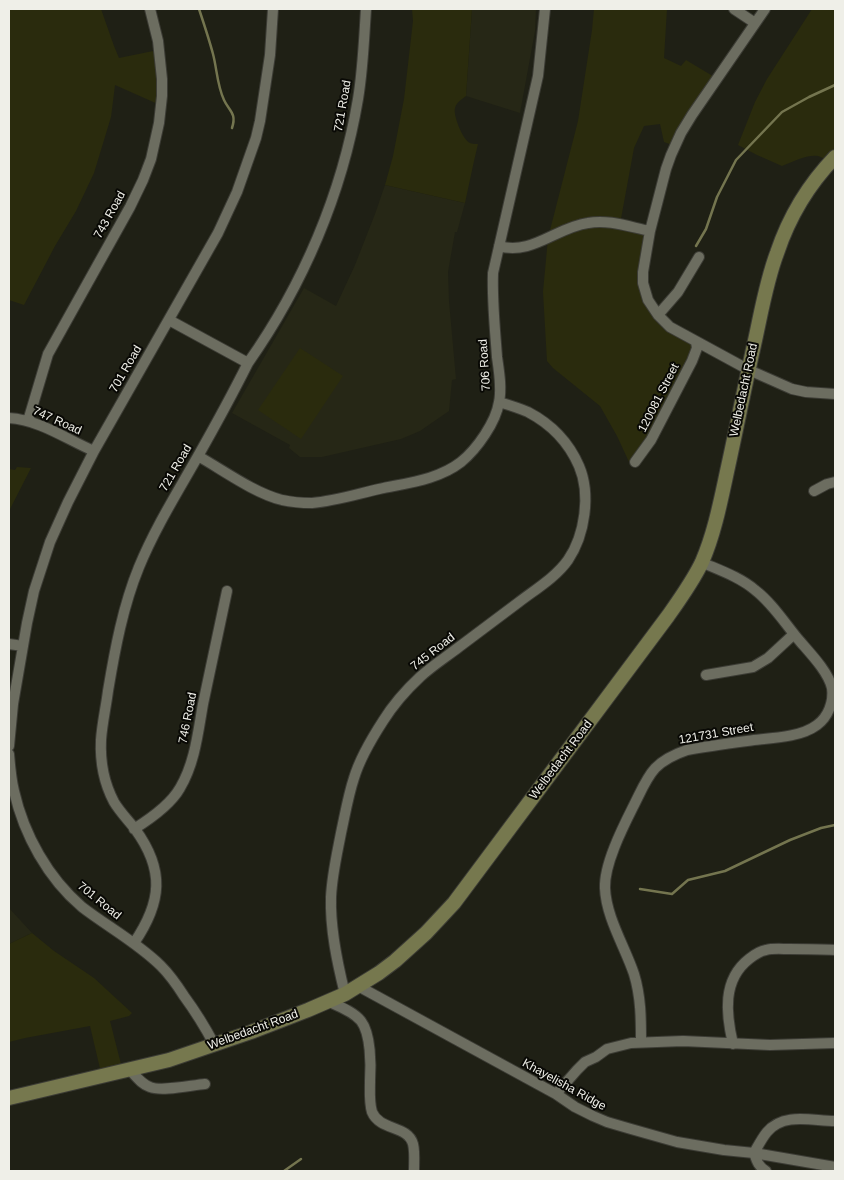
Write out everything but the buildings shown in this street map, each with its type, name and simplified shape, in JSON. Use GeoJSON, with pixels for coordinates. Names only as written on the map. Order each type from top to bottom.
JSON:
{"type":"FeatureCollection","features":[{"type":"Feature","properties":{"kind":"street","name":"743 Road"},"geometry":{"type":"LineString","coordinates":[[28,421],[48,354],[130,207],[151,159],[159,123],[162,88],[158,40],[150,9]]}},
{"type":"Feature","properties":{"kind":"street","name":"701 Road"},"geometry":{"type":"LineString","coordinates":[[9,746],[12,713],[27,622],[34,591],[50,542],[94,451],[218,233],[237,192],[260,121],[267,83],[273,9]]}},
{"type":"Feature","properties":{"kind":"street","name":"721 Road"},"geometry":{"type":"LineString","coordinates":[[134,944],[152,912],[155,901],[156,878],[150,853],[109,792],[102,760],[101,740],[110,676],[123,615],[139,567],[156,530],[248,363],[274,322],[309,258],[341,174],[358,100],[366,9]]}},
{"type":"Feature","properties":{"kind":"street","name":"706 Road"},"geometry":{"type":"LineString","coordinates":[[198,456],[268,495],[282,500],[309,503],[327,501],[428,478],[447,471],[460,462],[480,442],[489,428],[499,402],[500,383],[492,288],[493,273],[538,76],[545,9]]}},
{"type":"Feature","properties":{"kind":"street"},"geometry":{"type":"LineString","coordinates":[[734,9],[755,23]]}},
{"type":"Feature","properties":{"kind":"street"},"geometry":{"type":"LineString","coordinates":[[765,9],[703,97],[681,133],[671,155],[650,231],[643,283],[648,300],[658,315],[670,327],[749,370],[792,389],[835,394]]}},
{"type":"Feature","properties":{"kind":"street","name":"Welbedacht Road"},"geometry":{"type":"LineString","coordinates":[[9,1098],[169,1060],[278,1022],[345,994],[395,961],[426,933],[454,903],[668,616],[701,562],[721,498],[762,307],[776,253],[787,227],[810,187],[835,157]]}},
{"type":"Feature","properties":{"kind":"street"},"geometry":{"type":"LineString","coordinates":[[499,246],[516,248],[531,245],[572,227],[594,222],[619,224],[650,231]]}},
{"type":"Feature","properties":{"kind":"street"},"geometry":{"type":"LineString","coordinates":[[658,315],[678,292],[699,257]]}},
{"type":"Feature","properties":{"kind":"street"},"geometry":{"type":"LineString","coordinates":[[169,320],[248,363]]}},
{"type":"Feature","properties":{"kind":"street","name":"120081 Street"},"geometry":{"type":"LineString","coordinates":[[635,462],[651,440],[689,367],[696,352],[696,342]]}},
{"type":"Feature","properties":{"kind":"street","name":"745 Road"},"geometry":{"type":"LineString","coordinates":[[345,994],[339,971],[332,925],[331,896],[338,846],[354,778],[360,761],[383,720],[407,690],[427,672],[555,574],[568,560],[581,532],[585,513],[584,482],[575,457],[556,432],[542,421],[527,412],[499,402]]}},
{"type":"Feature","properties":{"kind":"street","name":"747 Road"},"geometry":{"type":"LineString","coordinates":[[9,418],[28,421],[45,427],[94,451]]}},
{"type":"Feature","properties":{"kind":"street"},"geometry":{"type":"LineString","coordinates":[[814,491],[835,482]]}},
{"type":"Feature","properties":{"kind":"street","name":"121731 Street"},"geometry":{"type":"LineString","coordinates":[[641,1042],[641,1012],[638,987],[609,909],[605,886],[613,851],[650,774],[661,762],[671,755],[687,750],[788,736],[807,730],[818,725],[832,704],[830,682],[824,671],[768,602],[754,589],[738,579],[701,562]]}},
{"type":"Feature","properties":{"kind":"street","name":"746 Road"},"geometry":{"type":"LineString","coordinates":[[134,829],[149,819],[174,797],[181,788],[188,773],[227,591]]}},
{"type":"Feature","properties":{"kind":"street"},"geometry":{"type":"LineString","coordinates":[[706,675],[753,667],[768,658],[794,634]]}},
{"type":"Feature","properties":{"kind":"street"},"geometry":{"type":"LineString","coordinates":[[9,644],[23,646]]}},
{"type":"Feature","properties":{"kind":"street","name":"701 Road"},"geometry":{"type":"LineString","coordinates":[[9,754],[13,790],[21,817],[32,843],[50,871],[60,885],[82,906],[151,956],[172,978],[199,1017],[214,1044]]}},
{"type":"Feature","properties":{"kind":"street"},"geometry":{"type":"LineString","coordinates":[[733,1044],[728,1022],[728,998],[735,974],[747,961],[756,954],[766,950],[835,950]]}},
{"type":"Feature","properties":{"kind":"street","name":"Khayelisha Ridge"},"geometry":{"type":"LineString","coordinates":[[358,986],[556,1094],[575,1107],[607,1122],[677,1142],[835,1167]]}},
{"type":"Feature","properties":{"kind":"street"},"geometry":{"type":"LineString","coordinates":[[327,1001],[354,1015],[361,1021],[366,1031],[371,1062],[370,1097],[372,1110],[378,1121],[405,1133],[413,1143],[414,1171]]}},
{"type":"Feature","properties":{"kind":"street"},"geometry":{"type":"LineString","coordinates":[[556,1094],[585,1062],[607,1049],[631,1043],[683,1041],[770,1045],[835,1043]]}},
{"type":"Feature","properties":{"kind":"street"},"geometry":{"type":"LineString","coordinates":[[129,1069],[139,1080],[151,1088],[205,1084]]}},
{"type":"Feature","properties":{"kind":"street"},"geometry":{"type":"LineString","coordinates":[[766,1171],[756,1167],[754,1153],[767,1132],[774,1125],[782,1121],[807,1118],[835,1121]]}},
{"type":"Feature","properties":{"kind":"shaded area"},"geometry":{"type":"Polygon","coordinates":[[[9,9],[101,9],[119,58],[158,50],[160,105],[115,85],[111,117],[94,173],[76,211],[24,305],[9,300],[9,9]]]}},
{"type":"Feature","properties":{"kind":"shaded area"},"geometry":{"type":"Polygon","coordinates":[[[412,9],[472,9],[466,96],[459,101],[455,108],[457,122],[464,137],[471,143],[478,144],[465,203],[385,185],[393,156],[404,99],[413,21],[412,9]]]}},
{"type":"Feature","properties":{"kind":"shaded area"},"geometry":{"type":"Polygon","coordinates":[[[472,9],[536,9],[535,31],[520,113],[466,96],[472,9]]]}},
{"type":"Feature","properties":{"kind":"shaded area"},"geometry":{"type":"Polygon","coordinates":[[[594,9],[667,9],[664,58],[681,66],[686,60],[716,78],[675,146],[664,142],[660,124],[644,126],[634,148],[620,224],[650,230],[644,255],[648,301],[696,348],[635,461],[629,462],[600,406],[547,361],[543,292],[548,238],[578,121],[594,9]]]}},
{"type":"Feature","properties":{"kind":"shaded area"},"geometry":{"type":"Polygon","coordinates":[[[812,9],[835,9],[835,158],[829,163],[819,156],[810,156],[782,166],[738,145],[755,102],[767,79],[812,9]]]}},
{"type":"Feature","properties":{"kind":"shaded area"},"geometry":{"type":"Polygon","coordinates":[[[385,185],[465,203],[457,232],[455,232],[448,272],[456,379],[452,380],[449,411],[420,431],[401,439],[322,457],[300,457],[289,448],[290,445],[232,413],[304,288],[336,306],[355,265],[385,185]]]}},
{"type":"Feature","properties":{"kind":"shaded area"},"geometry":{"type":"Polygon","coordinates":[[[300,348],[343,376],[301,439],[258,410],[300,348]]]}},
{"type":"Feature","properties":{"kind":"shaded area"},"geometry":{"type":"Polygon","coordinates":[[[17,467],[31,468],[9,511],[9,469],[15,470],[17,467]]]}},
{"type":"Feature","properties":{"kind":"shaded area"},"geometry":{"type":"Polygon","coordinates":[[[9,908],[32,933],[9,944],[9,908]]]}},
{"type":"Feature","properties":{"kind":"shaded area"},"geometry":{"type":"Polygon","coordinates":[[[32,933],[54,951],[94,978],[132,1013],[129,1016],[110,1021],[123,1072],[102,1077],[90,1026],[9,1042],[9,944],[32,933]]]}},
{"type":"Feature","properties":{"kind":"waterway"},"geometry":{"type":"LineString","coordinates":[[199,9],[213,54],[218,83],[226,104],[233,115],[232,128]]}},
{"type":"Feature","properties":{"kind":"waterway"},"geometry":{"type":"LineString","coordinates":[[696,246],[706,229],[717,197],[736,160],[782,112],[835,85]]}},
{"type":"Feature","properties":{"kind":"waterway"},"geometry":{"type":"LineString","coordinates":[[640,889],[672,894],[688,880],[725,871],[790,840],[821,828],[835,825]]}},
{"type":"Feature","properties":{"kind":"waterway"},"geometry":{"type":"LineString","coordinates":[[284,1171],[301,1159]]}}]}
